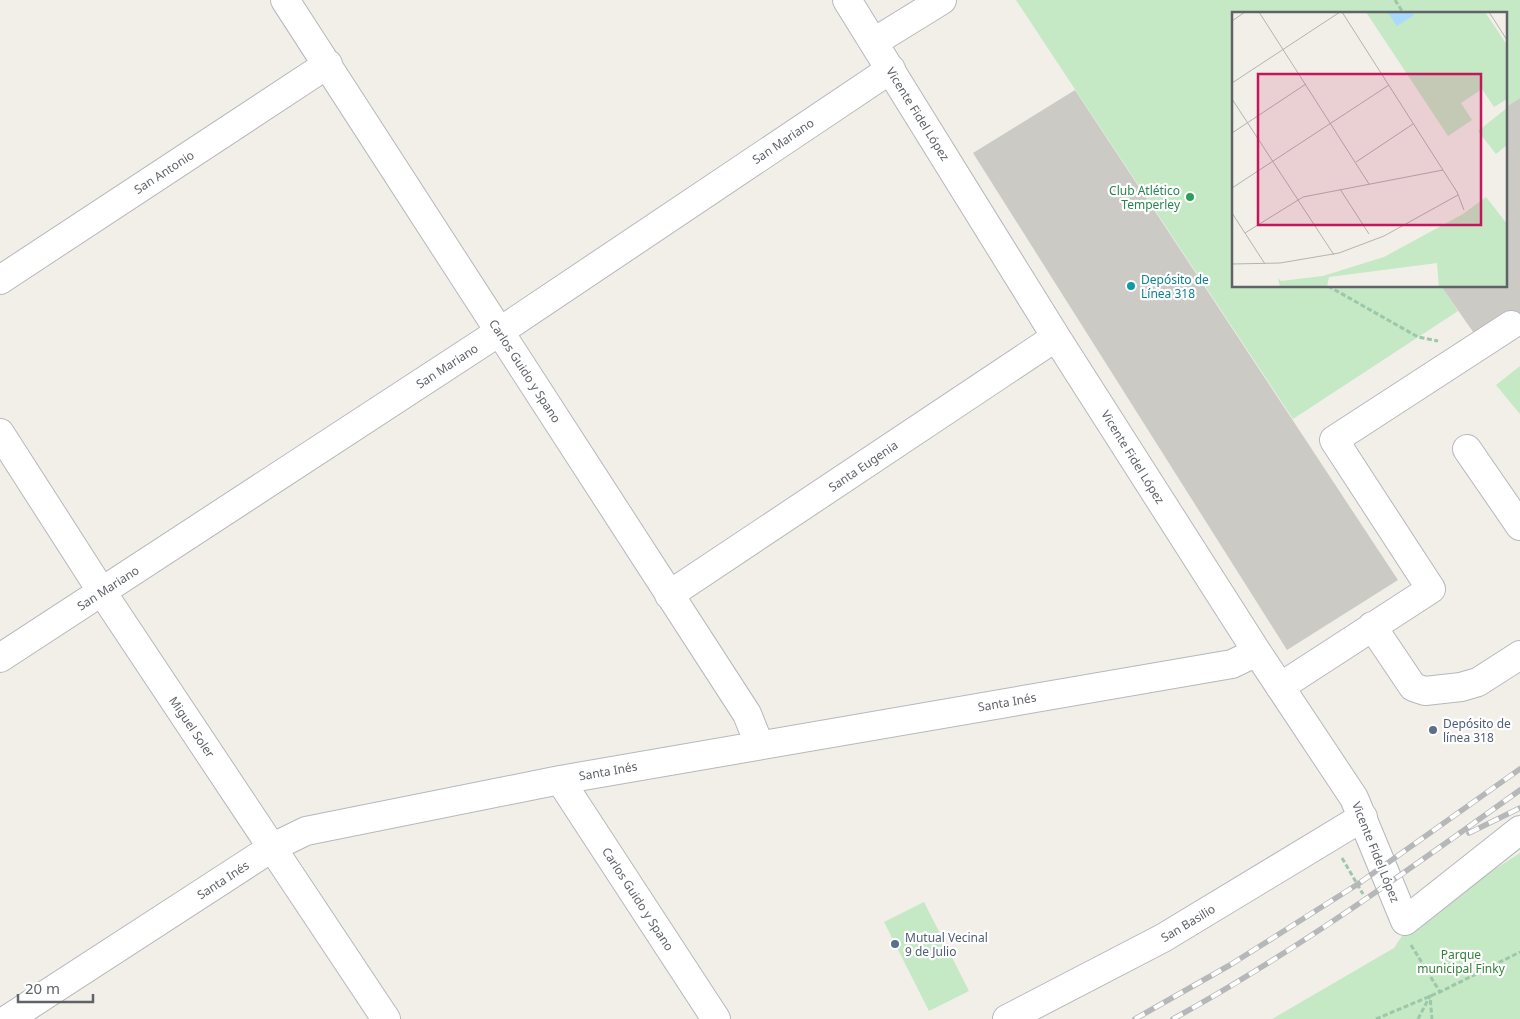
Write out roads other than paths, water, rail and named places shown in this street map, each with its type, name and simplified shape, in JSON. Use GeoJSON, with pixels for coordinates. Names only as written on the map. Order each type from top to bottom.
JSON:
{"type":"FeatureCollection","features":[{"type":"Feature","properties":{"kind":"street","name":"Carlos Guido y Spano"},"geometry":{"type":"LineString","coordinates":[[286,0],[747,714],[759,744]]}},
{"type":"Feature","properties":{"kind":"street","name":"Vicente Fidel López"},"geometry":{"type":"LineString","coordinates":[[847,0],[1056,337],[1257,652],[1354,798],[1363,817],[1405,931],[1520,830]]}},
{"type":"Feature","properties":{"kind":"street"},"geometry":{"type":"LineString","coordinates":[[874,42],[942,0]]}},
{"type":"Feature","properties":{"kind":"street","name":"San Antonio"},"geometry":{"type":"LineString","coordinates":[[0,280],[328,64]]}},
{"type":"Feature","properties":{"kind":"street","name":"San Mariano"},"geometry":{"type":"LineString","coordinates":[[0,658],[499,332],[891,69]]}},
{"type":"Feature","properties":{"kind":"street"},"geometry":{"type":"LineString","coordinates":[[1280,687],[1431,589],[1334,440],[1511,324]]}},
{"type":"Feature","properties":{"kind":"street","name":"Santa Eugenia"},"geometry":{"type":"LineString","coordinates":[[670,595],[1056,337]]}},
{"type":"Feature","properties":{"kind":"street","name":"Miguel Soler"},"geometry":{"type":"LineString","coordinates":[[0,433],[102,592],[386,1019]]}},
{"type":"Feature","properties":{"kind":"street"},"geometry":{"type":"LineString","coordinates":[[1467,449],[1520,526]]}},
{"type":"Feature","properties":{"kind":"street"},"geometry":{"type":"LineString","coordinates":[[1372,626],[1413,687],[1425,691],[1461,688],[1478,682],[1520,656]]}},
{"type":"Feature","properties":{"kind":"street","name":"Santa Inés"},"geometry":{"type":"LineString","coordinates":[[8,1019],[273,847],[289,838],[324,827],[560,780],[759,744],[1232,664],[1257,652]]}},
{"type":"Feature","properties":{"kind":"street","name":"Carlos Guido y Spano"},"geometry":{"type":"LineString","coordinates":[[560,780],[716,1019]]}},
{"type":"Feature","properties":{"kind":"street","name":"San Basilio"},"geometry":{"type":"LineString","coordinates":[[1007,1019],[1163,938],[1363,817]]}},
{"type":"Feature","properties":{"kind":"railway"},"geometry":{"type":"LineString","coordinates":[[1135,1019],[1230,965],[1358,884],[1520,769]]}},
{"type":"Feature","properties":{"kind":"railway"},"geometry":{"type":"LineString","coordinates":[[1173,1019],[1263,966],[1350,910],[1520,790]]}},
{"type":"Feature","properties":{"kind":"railway"},"geometry":{"type":"LineString","coordinates":[[1469,833],[1520,808]]}},
{"type":"Feature","properties":{"kind":"place","name":"Club Atlético Temperley"},"geometry":{"type":"Point","coordinates":[1190,197]}},
{"type":"Feature","properties":{"kind":"place","name":"Depósito de Línea 318"},"geometry":{"type":"Point","coordinates":[1131,286]}},
{"type":"Feature","properties":{"kind":"place","name":"Depósito de línea 318"},"geometry":{"type":"Point","coordinates":[1433,730]}},
{"type":"Feature","properties":{"kind":"place","name":"Mutual Vecinal 9 de Julio"},"geometry":{"type":"Point","coordinates":[895,944]}},
{"type":"Feature","properties":{"kind":"park label","name":"Parque municipal Finky"},"geometry":{"type":"Point","coordinates":[1461,961]}}]}
